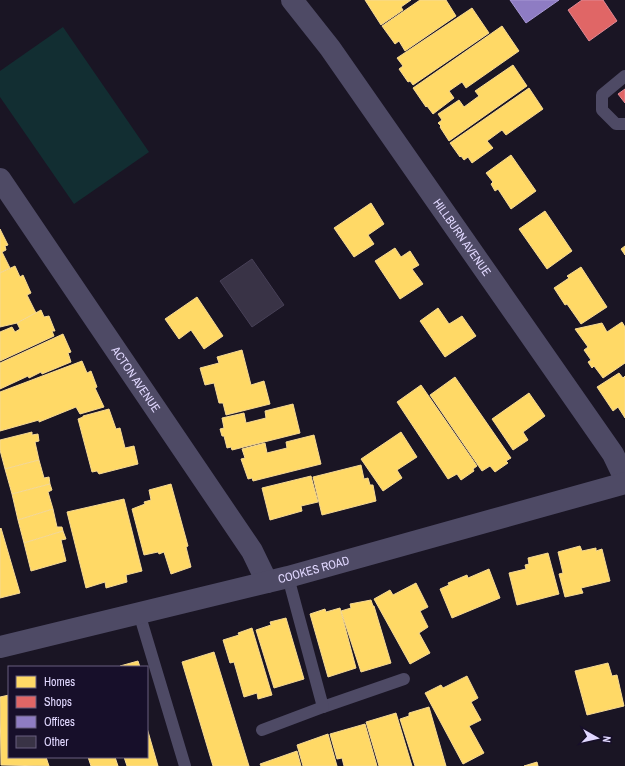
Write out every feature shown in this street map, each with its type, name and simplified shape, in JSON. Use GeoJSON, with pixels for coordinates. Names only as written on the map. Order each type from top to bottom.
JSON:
{"type":"FeatureCollection","features":[{"type":"Feature","properties":{"kind":"street","name":"HILLBURN AVENUE"},"geometry":{"type":"LineString","coordinates":[[292,0],[330,48],[614,454],[625,479]]}},
{"type":"Feature","properties":{"kind":"street","name":"ACTON AVENUE"},"geometry":{"type":"LineString","coordinates":[[1,181],[252,551],[278,579]]}},
{"type":"Feature","properties":{"kind":"street","name":"COOKES ROAD"},"geometry":{"type":"LineString","coordinates":[[0,647],[278,579],[625,483]]}},
{"type":"Feature","properties":{"kind":"lane"},"geometry":{"type":"LineString","coordinates":[[625,76],[602,95],[602,110],[616,124],[625,124]]}},
{"type":"Feature","properties":{"kind":"lane"},"geometry":{"type":"LineString","coordinates":[[278,579],[323,707]]}},
{"type":"Feature","properties":{"kind":"lane"},"geometry":{"type":"LineString","coordinates":[[139,613],[185,766]]}},
{"type":"Feature","properties":{"kind":"lane"},"geometry":{"type":"LineString","coordinates":[[262,730],[323,707],[404,680]]}},
{"type":"Feature","properties":{"kind":"green space"},"geometry":{"type":"Polygon","coordinates":[[[63,27],[149,152],[74,204],[0,97],[0,71],[63,27]]]}},
{"type":"Feature","properties":{"kind":"building: Homes"},"geometry":{"type":"Polygon","coordinates":[[[365,0],[411,0],[401,7],[403,10],[381,25],[365,0]]]}},
{"type":"Feature","properties":{"kind":"building: Homes"},"geometry":{"type":"Polygon","coordinates":[[[420,0],[446,0],[456,16],[405,51],[399,41],[395,44],[382,26],[420,0]]]}},
{"type":"Feature","properties":{"kind":"building: Homes"},"geometry":{"type":"Polygon","coordinates":[[[472,8],[489,33],[413,85],[410,81],[408,82],[399,69],[403,66],[397,58],[472,8]]]}},
{"type":"Feature","properties":{"kind":"building: Homes"},"geometry":{"type":"Polygon","coordinates":[[[502,26],[519,51],[466,88],[462,82],[449,91],[454,98],[433,114],[427,106],[426,107],[413,88],[502,26]]]}},
{"type":"Feature","properties":{"kind":"building: Homes"},"geometry":{"type":"Polygon","coordinates":[[[513,65],[527,86],[449,141],[438,123],[442,120],[438,114],[459,100],[464,107],[479,96],[475,91],[513,65]]]}},
{"type":"Feature","properties":{"kind":"building: Homes"},"geometry":{"type":"Polygon","coordinates":[[[529,88],[543,109],[506,135],[502,130],[487,141],[493,148],[472,163],[468,157],[464,160],[461,156],[460,157],[450,143],[529,88]]]}},
{"type":"Feature","properties":{"kind":"building: Homes"},"geometry":{"type":"Polygon","coordinates":[[[511,155],[536,191],[511,209],[498,189],[495,191],[491,184],[493,182],[486,173],[511,155]]]}},
{"type":"Feature","properties":{"kind":"building: Homes"},"geometry":{"type":"Polygon","coordinates":[[[371,203],[384,224],[368,235],[374,244],[354,257],[334,228],[371,203]]]}},
{"type":"Feature","properties":{"kind":"building: Homes"},"geometry":{"type":"Polygon","coordinates":[[[545,211],[572,251],[547,269],[519,229],[545,211]]]}},
{"type":"Feature","properties":{"kind":"building: Homes"},"geometry":{"type":"Polygon","coordinates":[[[0,229],[8,245],[5,246],[6,250],[2,252],[10,268],[0,273],[0,229]]]}},
{"type":"Feature","properties":{"kind":"building: Homes"},"geometry":{"type":"Polygon","coordinates":[[[625,246],[625,255],[621,249],[625,246]]]}},
{"type":"Feature","properties":{"kind":"building: Homes"},"geometry":{"type":"Polygon","coordinates":[[[395,248],[401,257],[410,251],[419,265],[412,269],[423,284],[400,299],[375,261],[395,248]]]}},
{"type":"Feature","properties":{"kind":"building: Homes"},"geometry":{"type":"Polygon","coordinates":[[[15,266],[20,277],[23,275],[31,293],[27,295],[36,313],[17,323],[0,327],[0,273],[15,266]]]}},
{"type":"Feature","properties":{"kind":"building: Homes"},"geometry":{"type":"Polygon","coordinates":[[[581,267],[607,307],[581,324],[567,304],[565,305],[554,288],[569,278],[567,276],[581,267]]]}},
{"type":"Feature","properties":{"kind":"building: Homes"},"geometry":{"type":"Polygon","coordinates":[[[197,297],[223,336],[204,349],[191,330],[179,339],[165,319],[197,297]]]}},
{"type":"Feature","properties":{"kind":"building: Homes"},"geometry":{"type":"Polygon","coordinates":[[[438,308],[449,324],[462,316],[476,336],[445,357],[420,321],[438,308]]]}},
{"type":"Feature","properties":{"kind":"building: Homes"},"geometry":{"type":"Polygon","coordinates":[[[41,310],[44,317],[49,316],[55,331],[52,331],[54,336],[0,361],[0,332],[12,327],[15,332],[20,329],[17,323],[41,310]]]}},
{"type":"Feature","properties":{"kind":"building: Homes"},"geometry":{"type":"Polygon","coordinates":[[[622,322],[625,327],[625,363],[603,378],[594,366],[592,368],[588,362],[591,360],[584,350],[588,347],[575,329],[602,323],[607,332],[622,322]]]}},
{"type":"Feature","properties":{"kind":"building: Homes"},"geometry":{"type":"Polygon","coordinates":[[[63,334],[71,352],[68,353],[71,362],[42,374],[41,372],[29,378],[28,376],[0,389],[0,363],[63,334]]]}},
{"type":"Feature","properties":{"kind":"building: Homes"},"geometry":{"type":"Polygon","coordinates":[[[242,350],[251,385],[264,381],[270,404],[226,415],[223,403],[219,403],[214,383],[205,385],[200,368],[219,363],[217,357],[242,350]]]}},
{"type":"Feature","properties":{"kind":"building: Homes"},"geometry":{"type":"Polygon","coordinates":[[[82,361],[87,373],[91,371],[97,387],[95,388],[104,407],[80,414],[76,407],[39,422],[39,420],[0,431],[0,392],[82,361]]]}},
{"type":"Feature","properties":{"kind":"building: Homes"},"geometry":{"type":"Polygon","coordinates":[[[619,373],[623,378],[625,376],[625,418],[618,407],[613,411],[597,387],[619,373]]]}},
{"type":"Feature","properties":{"kind":"building: Homes"},"geometry":{"type":"Polygon","coordinates":[[[455,377],[511,458],[506,461],[508,463],[495,472],[490,466],[482,471],[430,395],[455,377]]]}},
{"type":"Feature","properties":{"kind":"building: Homes"},"geometry":{"type":"Polygon","coordinates":[[[421,385],[477,466],[473,469],[474,471],[461,480],[457,474],[448,479],[397,402],[421,385]]]}},
{"type":"Feature","properties":{"kind":"building: Homes"},"geometry":{"type":"Polygon","coordinates":[[[529,393],[545,416],[523,432],[528,440],[513,450],[492,419],[529,393]]]}},
{"type":"Feature","properties":{"kind":"building: Homes"},"geometry":{"type":"Polygon","coordinates":[[[293,404],[300,433],[232,450],[231,447],[227,448],[224,436],[222,436],[220,429],[224,428],[222,418],[244,413],[246,423],[266,418],[265,411],[293,404]]]}},
{"type":"Feature","properties":{"kind":"building: Homes"},"geometry":{"type":"Polygon","coordinates":[[[109,409],[116,429],[120,428],[125,448],[134,446],[138,464],[99,474],[97,471],[92,472],[78,419],[83,416],[109,409]]]}},
{"type":"Feature","properties":{"kind":"building: Homes"},"geometry":{"type":"Polygon","coordinates":[[[32,432],[32,435],[38,434],[39,441],[35,442],[39,460],[5,469],[0,450],[0,440],[32,432]]]}},
{"type":"Feature","properties":{"kind":"building: Homes"},"geometry":{"type":"Polygon","coordinates":[[[401,432],[417,457],[397,470],[402,478],[383,491],[361,459],[401,432]]]}},
{"type":"Feature","properties":{"kind":"building: Homes"},"geometry":{"type":"Polygon","coordinates":[[[314,435],[321,464],[253,481],[252,478],[248,479],[241,459],[245,458],[242,449],[265,443],[267,453],[287,448],[286,442],[314,435]]]}},
{"type":"Feature","properties":{"kind":"building: Homes"},"geometry":{"type":"Polygon","coordinates":[[[39,460],[44,478],[49,477],[50,484],[12,494],[5,469],[39,460]]]}},
{"type":"Feature","properties":{"kind":"building: Homes"},"geometry":{"type":"Polygon","coordinates":[[[361,465],[364,479],[368,478],[370,485],[373,485],[376,501],[322,515],[313,477],[361,465]]]}},
{"type":"Feature","properties":{"kind":"building: Homes"},"geometry":{"type":"Polygon","coordinates":[[[311,476],[318,502],[301,506],[302,511],[270,520],[262,488],[311,476]]]}},
{"type":"Feature","properties":{"kind":"building: Homes"},"geometry":{"type":"Polygon","coordinates":[[[50,484],[52,490],[48,492],[53,509],[18,520],[12,494],[50,484]]]}},
{"type":"Feature","properties":{"kind":"building: Homes"},"geometry":{"type":"Polygon","coordinates":[[[171,484],[188,546],[186,547],[191,567],[171,574],[164,552],[159,554],[158,552],[144,555],[132,509],[151,500],[149,490],[171,484]]]}},
{"type":"Feature","properties":{"kind":"building: Homes"},"geometry":{"type":"Polygon","coordinates":[[[124,499],[142,571],[126,575],[127,582],[106,588],[105,582],[86,588],[67,512],[124,499]]]}},
{"type":"Feature","properties":{"kind":"building: Homes"},"geometry":{"type":"Polygon","coordinates":[[[53,509],[57,527],[62,527],[63,531],[24,543],[18,520],[53,509]]]}},
{"type":"Feature","properties":{"kind":"building: Homes"},"geometry":{"type":"Polygon","coordinates":[[[1,528],[20,593],[0,598],[0,529],[1,528]]]}},
{"type":"Feature","properties":{"kind":"building: Homes"},"geometry":{"type":"Polygon","coordinates":[[[63,531],[66,539],[61,540],[66,561],[31,571],[24,543],[63,531]]]}},
{"type":"Feature","properties":{"kind":"building: Homes"},"geometry":{"type":"Polygon","coordinates":[[[580,546],[582,551],[596,548],[596,551],[602,549],[610,581],[581,588],[583,593],[565,597],[559,574],[563,573],[558,552],[580,546]]]}},
{"type":"Feature","properties":{"kind":"building: Homes"},"geometry":{"type":"Polygon","coordinates":[[[548,553],[559,594],[517,605],[509,573],[526,569],[525,565],[529,564],[528,558],[548,553]]]}},
{"type":"Feature","properties":{"kind":"building: Homes"},"geometry":{"type":"Polygon","coordinates":[[[489,569],[500,598],[452,618],[440,589],[449,585],[448,583],[467,575],[468,578],[489,569]]]}},
{"type":"Feature","properties":{"kind":"building: Homes"},"geometry":{"type":"Polygon","coordinates":[[[416,583],[428,607],[420,611],[428,627],[419,633],[430,653],[410,664],[374,599],[390,590],[393,595],[416,583]]]}},
{"type":"Feature","properties":{"kind":"building: Homes"},"geometry":{"type":"Polygon","coordinates":[[[371,600],[391,663],[361,672],[341,611],[351,608],[350,604],[371,600]]]}},
{"type":"Feature","properties":{"kind":"building: Homes"},"geometry":{"type":"Polygon","coordinates":[[[340,608],[356,668],[328,677],[310,614],[325,609],[326,612],[340,608]]]}},
{"type":"Feature","properties":{"kind":"building: Homes"},"geometry":{"type":"Polygon","coordinates":[[[286,618],[304,679],[274,688],[256,630],[271,625],[270,622],[286,618]]]}},
{"type":"Feature","properties":{"kind":"building: Homes"},"geometry":{"type":"Polygon","coordinates":[[[252,628],[272,695],[258,699],[257,693],[244,697],[234,662],[230,663],[223,640],[239,635],[238,633],[252,628]]]}},
{"type":"Feature","properties":{"kind":"building: Homes"},"geometry":{"type":"Polygon","coordinates":[[[214,652],[249,766],[213,766],[182,662],[214,652]]]}},
{"type":"Feature","properties":{"kind":"building: Homes"},"geometry":{"type":"Polygon","coordinates":[[[138,661],[140,666],[120,666],[138,661]]]}},
{"type":"Feature","properties":{"kind":"building: Homes"},"geometry":{"type":"Polygon","coordinates":[[[608,663],[612,676],[617,675],[624,706],[587,715],[575,671],[608,663]]]}},
{"type":"Feature","properties":{"kind":"building: Homes"},"geometry":{"type":"Polygon","coordinates":[[[467,676],[478,698],[471,702],[481,720],[469,726],[484,753],[463,764],[425,693],[441,685],[443,688],[467,676]]]}},
{"type":"Feature","properties":{"kind":"building: Homes"},"geometry":{"type":"Polygon","coordinates":[[[8,695],[8,758],[46,758],[49,766],[1,765],[0,697],[8,695]]]}},
{"type":"Feature","properties":{"kind":"building: Homes"},"geometry":{"type":"Polygon","coordinates":[[[429,707],[446,766],[415,766],[400,719],[409,716],[409,713],[429,707]]]}},
{"type":"Feature","properties":{"kind":"building: Homes"},"geometry":{"type":"Polygon","coordinates":[[[396,713],[412,766],[379,766],[366,722],[396,713]]]}},
{"type":"Feature","properties":{"kind":"building: Homes"},"geometry":{"type":"Polygon","coordinates":[[[365,724],[377,766],[344,766],[342,758],[337,759],[330,734],[365,724]]]}},
{"type":"Feature","properties":{"kind":"building: Homes"},"geometry":{"type":"Polygon","coordinates":[[[148,731],[158,766],[127,766],[124,758],[148,758],[148,731]]]}},
{"type":"Feature","properties":{"kind":"building: Homes"},"geometry":{"type":"Polygon","coordinates":[[[328,734],[337,766],[303,766],[297,745],[328,734]]]}},
{"type":"Feature","properties":{"kind":"building: Homes"},"geometry":{"type":"Polygon","coordinates":[[[297,751],[301,766],[261,766],[260,764],[297,751]]]}},
{"type":"Feature","properties":{"kind":"building: Homes"},"geometry":{"type":"Polygon","coordinates":[[[88,758],[115,758],[118,766],[91,766],[88,758]]]}},
{"type":"Feature","properties":{"kind":"building: Homes"},"geometry":{"type":"Polygon","coordinates":[[[537,762],[538,766],[524,766],[537,762]]]}},
{"type":"Feature","properties":{"kind":"building: Shops"},"geometry":{"type":"Polygon","coordinates":[[[582,0],[603,0],[617,21],[589,41],[568,10],[582,0]]]}},
{"type":"Feature","properties":{"kind":"building: Shops"},"geometry":{"type":"Polygon","coordinates":[[[625,89],[625,103],[618,94],[625,89]]]}},
{"type":"Feature","properties":{"kind":"building: Offices"},"geometry":{"type":"Polygon","coordinates":[[[510,0],[559,0],[526,23],[510,0]]]}},
{"type":"Feature","properties":{"kind":"building: Other"},"geometry":{"type":"Polygon","coordinates":[[[252,259],[284,305],[252,327],[220,281],[252,259]]]}}]}
